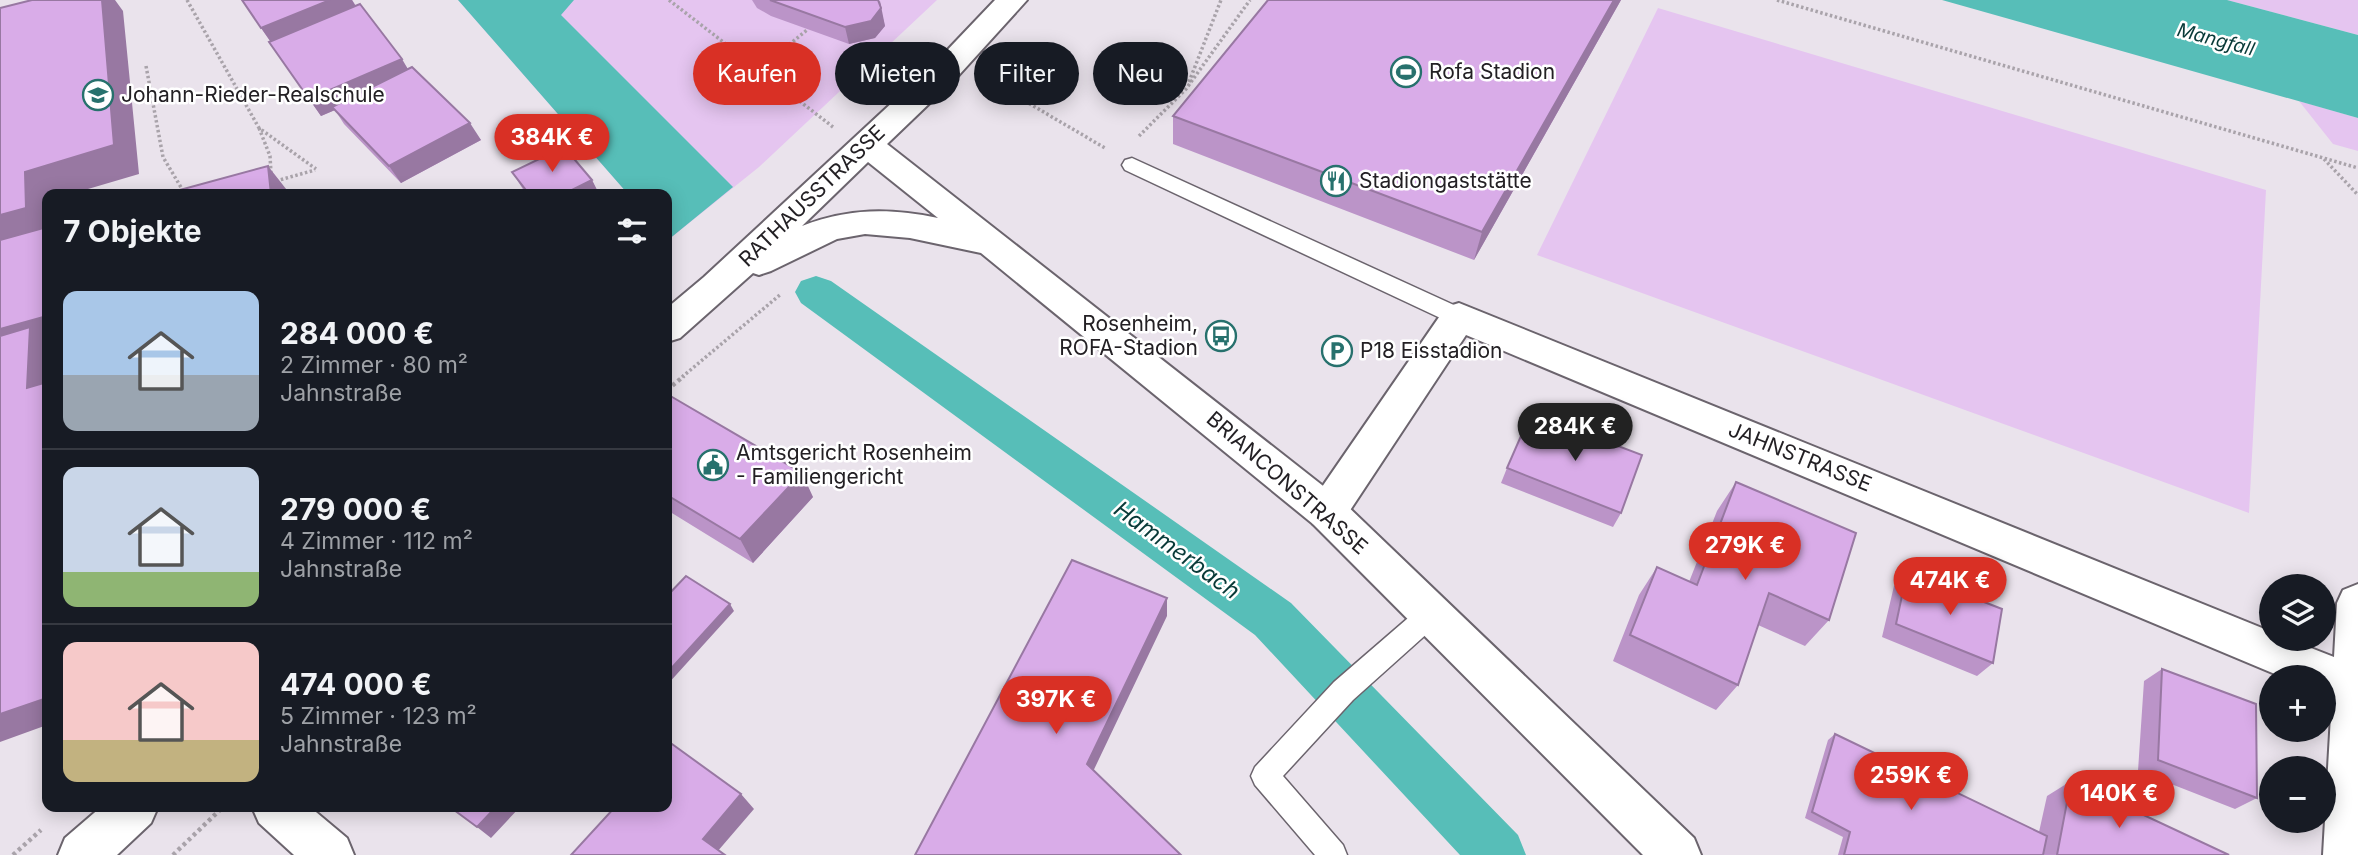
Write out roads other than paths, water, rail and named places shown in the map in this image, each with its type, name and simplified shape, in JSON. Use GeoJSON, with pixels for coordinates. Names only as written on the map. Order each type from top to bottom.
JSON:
{"type":"FeatureCollection","features":[{"type":"Feature","properties":{"kind":"main road","name":"RATHAUSSTRASSE"},"geometry":{"type":"LineString","coordinates":[[672,324],[717,286],[948,68],[1012,0]]}},
{"type":"Feature","properties":{"kind":"main road","name":"BRIANCONSTRASSE"},"geometry":{"type":"LineString","coordinates":[[866,145],[995,244],[1327,512],[1677,855]]}},
{"type":"Feature","properties":{"kind":"main road"},"geometry":{"type":"LineString","coordinates":[[717,286],[789,245],[862,222],[904,224],[995,244]]}},
{"type":"Feature","properties":{"kind":"main road"},"geometry":{"type":"LineString","coordinates":[[1327,512],[1459,317]]}},
{"type":"Feature","properties":{"kind":"main road","name":"JAHNSTRASSE"},"geometry":{"type":"LineString","coordinates":[[1459,317],[2356,687]]}},
{"type":"Feature","properties":{"kind":"main road"},"geometry":{"type":"LineString","coordinates":[[2347,855],[2358,603]]}},
{"type":"Feature","properties":{"kind":"main road"},"geometry":{"type":"LineString","coordinates":[[82,855],[129,812]]}},
{"type":"Feature","properties":{"kind":"main road"},"geometry":{"type":"LineString","coordinates":[[281,812],[330,855]]}},
{"type":"Feature","properties":{"kind":"lane"},"geometry":{"type":"LineString","coordinates":[[1125,161],[1459,317]]}},
{"type":"Feature","properties":{"kind":"lane"},"geometry":{"type":"LineString","coordinates":[[1333,855],[1265,776],[1314,719],[1381,653],[1431,614]]}},
{"type":"Feature","properties":{"kind":"water"},"geometry":{"type":"Polygon","coordinates":[[[458,0],[574,0],[561,15],[733,187],[672,237],[672,189],[624,189],[458,0]]]}},
{"type":"Feature","properties":{"kind":"water","name":"Mangfall"},"geometry":{"type":"Polygon","coordinates":[[[1942,0],[2227,0],[2358,35],[2358,118],[1942,0]]]}},
{"type":"Feature","properties":{"kind":"waterway","name":"Hammerbach"},"geometry":{"type":"LineString","coordinates":[[816,292],[1273,619],[1498,855]]}},
{"type":"Feature","properties":{"kind":"place","name":"Rofa Stadion"},"geometry":{"type":"Point","coordinates":[1406,72]}},
{"type":"Feature","properties":{"kind":"place","name":"Johann-Rieder-Realschule"},"geometry":{"type":"Point","coordinates":[98,95]}},
{"type":"Feature","properties":{"kind":"place","name":"Stadiongaststätte"},"geometry":{"type":"Point","coordinates":[1336,181]}},
{"type":"Feature","properties":{"kind":"place","name":"Rosenheim, ROFA-Stadion"},"geometry":{"type":"Point","coordinates":[1221,336]}},
{"type":"Feature","properties":{"kind":"place","name":"P18 Eisstadion"},"geometry":{"type":"Point","coordinates":[1337,351]}},
{"type":"Feature","properties":{"kind":"place","name":"Amtsgericht Rosenheim - Familiengericht"},"geometry":{"type":"Point","coordinates":[713,465]}}]}
